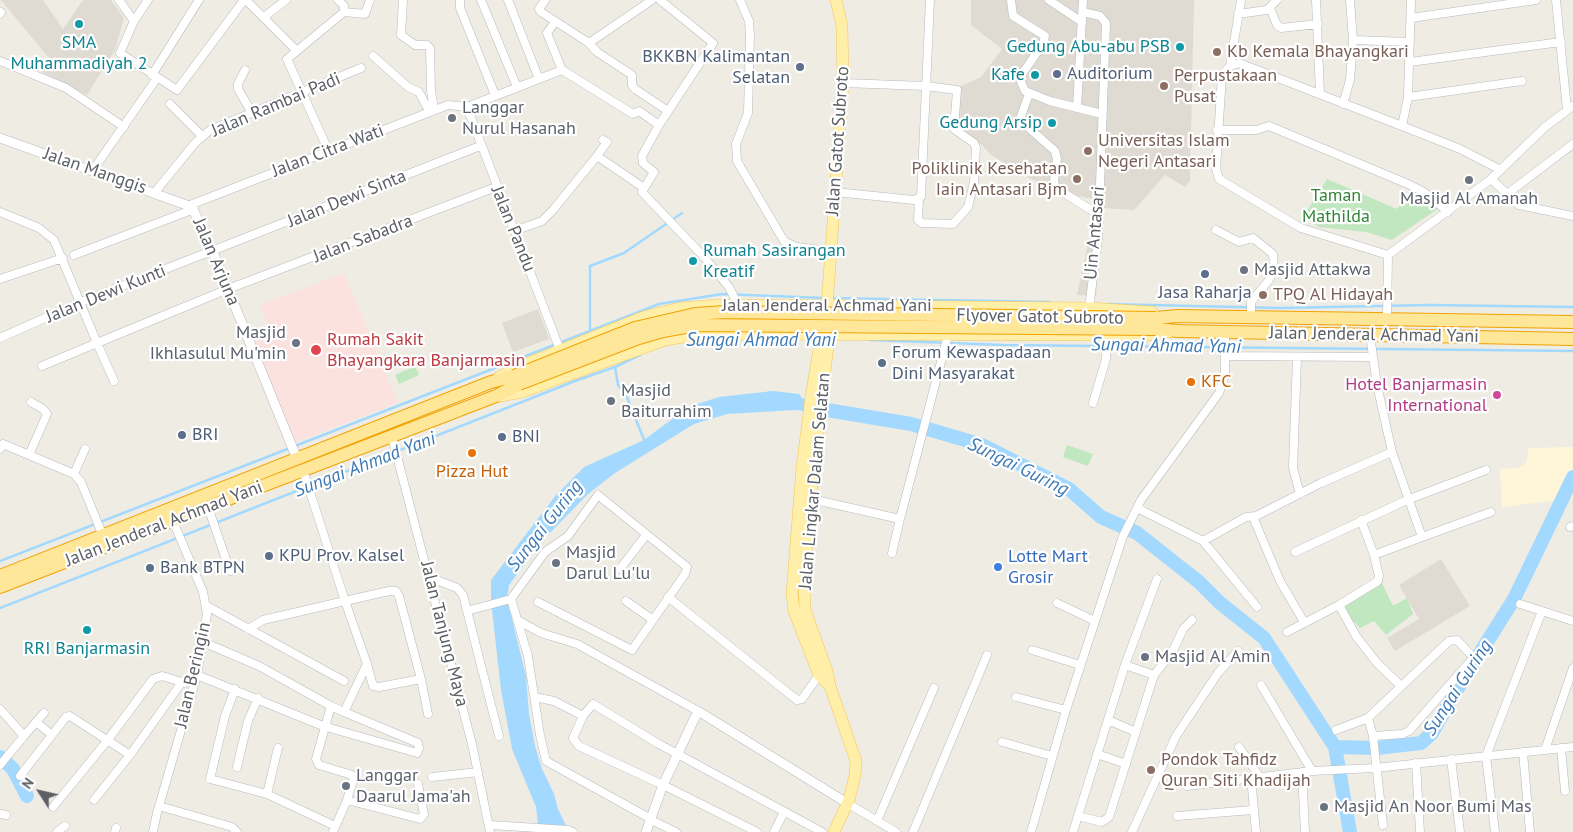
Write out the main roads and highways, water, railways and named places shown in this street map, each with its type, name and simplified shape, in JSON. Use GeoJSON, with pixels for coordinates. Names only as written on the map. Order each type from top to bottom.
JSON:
{"type":"FeatureCollection","features":[{"type":"Feature","properties":{"kind":"highway","name":"Jalan Jenderal Achmad Yani"},"geometry":{"type":"LineString","coordinates":[[1156,323],[1177,316],[1251,311],[1573,322]]}},
{"type":"Feature","properties":{"kind":"highway","name":"Flyover Gatot Subroto"},"geometry":{"type":"LineString","coordinates":[[516,380],[636,328],[695,314],[725,312],[1156,323]]}},
{"type":"Feature","properties":{"kind":"highway","name":"Jalan Jenderal Achmad Yani"},"geometry":{"type":"LineString","coordinates":[[1156,323],[1175,331],[1225,336],[1370,335],[1573,339]]}},
{"type":"Feature","properties":{"kind":"highway","name":"Jalan Jenderal Achmad Yani"},"geometry":{"type":"LineString","coordinates":[[354,444],[393,440],[428,416],[491,382],[516,380]]}},
{"type":"Feature","properties":{"kind":"highway","name":"Jalan Jenderal Achmad Yani"},"geometry":{"type":"LineString","coordinates":[[0,576],[103,532],[300,465],[428,416],[496,396],[516,380]]}},
{"type":"Feature","properties":{"kind":"highway","name":"Jalan Jenderal Achmad Yani"},"geometry":{"type":"LineString","coordinates":[[0,587],[103,532],[173,521],[210,511],[300,465]]}},
{"type":"Feature","properties":{"kind":"main road","name":"Jalan Gatot Subroto"},"geometry":{"type":"LineString","coordinates":[[828,296],[843,83],[842,26],[836,0]]}},
{"type":"Feature","properties":{"kind":"main road","name":"Jalan Jenderal Achmad Yani"},"geometry":{"type":"LineString","coordinates":[[491,382],[559,346],[659,312],[735,298],[770,306],[828,296],[880,306],[1089,307],[1177,316]]}},
{"type":"Feature","properties":{"kind":"main road","name":"Jalan Lingkar Dalam Selatan"},"geometry":{"type":"LineString","coordinates":[[823,673],[804,598],[811,499],[814,414],[828,296]]}},
{"type":"Feature","properties":{"kind":"main road"},"geometry":{"type":"LineString","coordinates":[[767,333],[793,325],[797,318],[790,310],[770,306]]}},
{"type":"Feature","properties":{"kind":"main road"},"geometry":{"type":"LineString","coordinates":[[880,306],[863,314],[861,320],[862,325],[880,334]]}},
{"type":"Feature","properties":{"kind":"main road","name":"Jalan Jenderal Achmad Yani"},"geometry":{"type":"LineString","coordinates":[[496,396],[529,390],[665,340],[703,334],[767,333],[824,339],[880,334],[948,337],[1156,335],[1175,331]]}},
{"type":"Feature","properties":{"kind":"main road","name":"Jalan Lingkar Dalam Selatan"},"geometry":{"type":"LineString","coordinates":[[814,414],[802,468],[792,594],[794,610],[823,673]]}},
{"type":"Feature","properties":{"kind":"main road"},"geometry":{"type":"LineString","coordinates":[[823,673],[830,686],[856,761],[855,775],[847,803],[834,832]]}},
{"type":"Feature","properties":{"kind":"water"},"geometry":{"type":"Polygon","coordinates":[[[773,391],[799,394],[802,398],[845,408],[846,415],[795,410],[727,414],[694,424],[615,473],[588,494],[541,542],[509,585],[507,599],[526,676],[529,714],[535,746],[542,769],[569,832],[539,832],[536,807],[512,749],[501,690],[491,601],[491,580],[556,495],[584,467],[644,440],[688,407],[719,397],[773,391]]]}},
{"type":"Feature","properties":{"kind":"waterway"},"geometry":{"type":"LineString","coordinates":[[590,330],[590,266],[624,253],[682,213]]}},
{"type":"Feature","properties":{"kind":"waterway","name":"Sungai Ahmad Yani"},"geometry":{"type":"LineString","coordinates":[[295,446],[659,304],[722,294],[824,298]]}},
{"type":"Feature","properties":{"kind":"waterway","name":"Sungai Ahmad Yani"},"geometry":{"type":"LineString","coordinates":[[832,298],[1049,302]]}},
{"type":"Feature","properties":{"kind":"waterway","name":"Sungai Ahmad Yani"},"geometry":{"type":"LineString","coordinates":[[1107,304],[1280,308],[1429,305],[1573,307]]}},
{"type":"Feature","properties":{"kind":"waterway","name":"Sungai Ahmad Yani"},"geometry":{"type":"LineString","coordinates":[[870,340],[1003,345],[1573,351]]}},
{"type":"Feature","properties":{"kind":"waterway","name":"Sungai Ahmad Yani"},"geometry":{"type":"LineString","coordinates":[[0,608],[575,381],[615,367],[640,355]]}},
{"type":"Feature","properties":{"kind":"waterway"},"geometry":{"type":"LineString","coordinates":[[615,367],[618,385],[626,395],[645,442]]}},
{"type":"Feature","properties":{"kind":"waterway","name":"Sungai Guring"},"geometry":{"type":"LineString","coordinates":[[827,410],[911,424],[982,445],[1069,489],[1101,517],[1137,533],[1199,582],[1220,603],[1264,638],[1335,747],[1350,832]]}},
{"type":"Feature","properties":{"kind":"waterway","name":"Sungai Ahmad Yani"},"geometry":{"type":"LineString","coordinates":[[0,561],[290,448]]}},
{"type":"Feature","properties":{"kind":"waterway","name":"Sungai Guring"},"geometry":{"type":"LineString","coordinates":[[1335,747],[1377,748],[1421,743],[1432,733],[1514,599],[1573,477]]}},
{"type":"Feature","properties":{"kind":"waterway"},"geometry":{"type":"LineString","coordinates":[[0,757],[13,769],[27,796]]}},
{"type":"Feature","properties":{"kind":"place","name":"SMA Muhammadiyah 2"},"geometry":{"type":"Point","coordinates":[79,24]}},
{"type":"Feature","properties":{"kind":"place","name":"Gedung Abu-abu PSB"},"geometry":{"type":"Point","coordinates":[1180,47]}},
{"type":"Feature","properties":{"kind":"place","name":"Kb Kemala Bhayangkari"},"geometry":{"type":"Point","coordinates":[1217,52]}},
{"type":"Feature","properties":{"kind":"place","name":"BKKBN Kalimantan Selatan"},"geometry":{"type":"Point","coordinates":[800,67]}},
{"type":"Feature","properties":{"kind":"place","name":"Auditorium"},"geometry":{"type":"Point","coordinates":[1057,74]}},
{"type":"Feature","properties":{"kind":"place","name":"Kafe"},"geometry":{"type":"Point","coordinates":[1035,75]}},
{"type":"Feature","properties":{"kind":"place","name":"Perpustakaan Pusat"},"geometry":{"type":"Point","coordinates":[1164,86]}},
{"type":"Feature","properties":{"kind":"place","name":"Langgar Nurul Hasanah"},"geometry":{"type":"Point","coordinates":[452,118]}},
{"type":"Feature","properties":{"kind":"place","name":"Gedung Arsip"},"geometry":{"type":"Point","coordinates":[1052,123]}},
{"type":"Feature","properties":{"kind":"place","name":"Universitas Islam Negeri Antasari"},"geometry":{"type":"Point","coordinates":[1088,151]}},
{"type":"Feature","properties":{"kind":"place","name":"Poliklinik Kesehatan Iain Antasari Bjm"},"geometry":{"type":"Point","coordinates":[1077,179]}},
{"type":"Feature","properties":{"kind":"place","name":"Masjid Al Amanah"},"geometry":{"type":"Point","coordinates":[1469,180]}},
{"type":"Feature","properties":{"kind":"place","name":"Rumah Sasirangan Kreatif"},"geometry":{"type":"Point","coordinates":[693,261]}},
{"type":"Feature","properties":{"kind":"place","name":"Masjid Attakwa"},"geometry":{"type":"Point","coordinates":[1244,270]}},
{"type":"Feature","properties":{"kind":"place","name":"Jasa Raharja"},"geometry":{"type":"Point","coordinates":[1205,274]}},
{"type":"Feature","properties":{"kind":"place","name":"TPQ Al Hidayah"},"geometry":{"type":"Point","coordinates":[1263,295]}},
{"type":"Feature","properties":{"kind":"place","name":"Masjid Ikhlasulul Mu'min"},"geometry":{"type":"Point","coordinates":[296,343]}},
{"type":"Feature","properties":{"kind":"place","name":"Rumah Sakit Bhayangkara Banjarmasin"},"geometry":{"type":"Point","coordinates":[316,350]}},
{"type":"Feature","properties":{"kind":"place","name":"Forum Kewaspadaan Dini Masyarakat"},"geometry":{"type":"Point","coordinates":[882,363]}},
{"type":"Feature","properties":{"kind":"place","name":"KFC"},"geometry":{"type":"Point","coordinates":[1191,382]}},
{"type":"Feature","properties":{"kind":"place","name":"Hotel Banjarmasin International"},"geometry":{"type":"Point","coordinates":[1497,395]}},
{"type":"Feature","properties":{"kind":"place","name":"Masjid Baiturrahim"},"geometry":{"type":"Point","coordinates":[611,401]}},
{"type":"Feature","properties":{"kind":"place","name":"BRI"},"geometry":{"type":"Point","coordinates":[182,435]}},
{"type":"Feature","properties":{"kind":"place","name":"BNI"},"geometry":{"type":"Point","coordinates":[502,437]}},
{"type":"Feature","properties":{"kind":"place","name":"Pizza Hut"},"geometry":{"type":"Point","coordinates":[472,453]}},
{"type":"Feature","properties":{"kind":"place","name":"KPU Prov. Kalsel"},"geometry":{"type":"Point","coordinates":[269,556]}},
{"type":"Feature","properties":{"kind":"place","name":"Masjid Darul Lu'lu"},"geometry":{"type":"Point","coordinates":[556,563]}},
{"type":"Feature","properties":{"kind":"place","name":"Lotte Mart Grosir"},"geometry":{"type":"Point","coordinates":[998,567]}},
{"type":"Feature","properties":{"kind":"place","name":"Bank BTPN"},"geometry":{"type":"Point","coordinates":[150,568]}},
{"type":"Feature","properties":{"kind":"place","name":"RRI Banjarmasin"},"geometry":{"type":"Point","coordinates":[87,630]}},
{"type":"Feature","properties":{"kind":"place","name":"Masjid Al Amin"},"geometry":{"type":"Point","coordinates":[1145,657]}},
{"type":"Feature","properties":{"kind":"place","name":"Pondok Tahfidz Quran Siti Khadijah"},"geometry":{"type":"Point","coordinates":[1151,770]}},
{"type":"Feature","properties":{"kind":"place","name":"Langgar Daarul Jama'ah"},"geometry":{"type":"Point","coordinates":[346,786]}},
{"type":"Feature","properties":{"kind":"place","name":"Masjid An Noor Bumi Mas"},"geometry":{"type":"Point","coordinates":[1324,807]}},
{"type":"Feature","properties":{"kind":"park label","name":"Taman Mathilda"},"geometry":{"type":"Point","coordinates":[1336,206]}}]}
